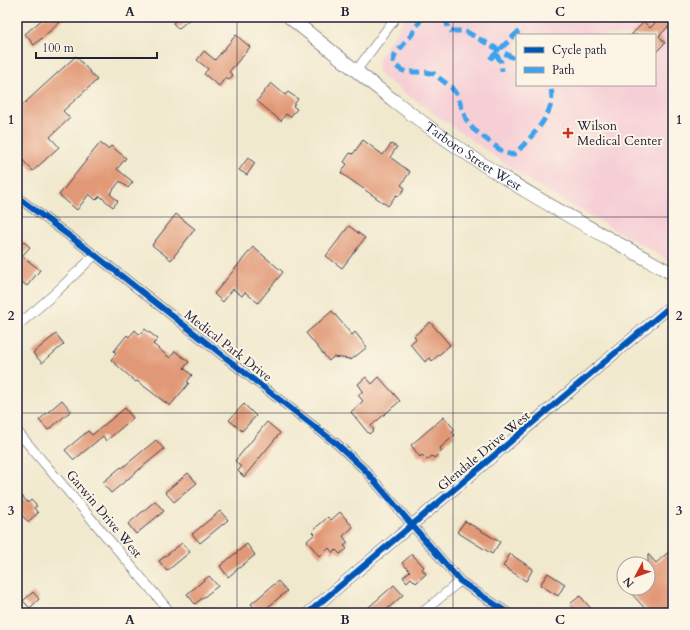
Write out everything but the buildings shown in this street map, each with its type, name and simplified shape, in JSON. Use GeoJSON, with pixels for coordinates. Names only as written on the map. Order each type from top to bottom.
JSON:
{"type":"FeatureCollection","features":[{"type":"Feature","properties":{"kind":"main road","name":"Tarboro Street West"},"geometry":{"type":"LineString","coordinates":[[289,17],[434,131],[506,180],[673,274]]}},
{"type":"Feature","properties":{"kind":"street"},"geometry":{"type":"LineString","coordinates":[[356,71],[396,17]]}},
{"type":"Feature","properties":{"kind":"street","name":"Medical Park Drive"},"geometry":{"type":"LineString","coordinates":[[17,197],[95,255],[337,444],[366,470],[460,581],[508,613]]}},
{"type":"Feature","properties":{"kind":"street"},"geometry":{"type":"LineString","coordinates":[[17,326],[53,295],[95,255]]}},
{"type":"Feature","properties":{"kind":"street","name":"Glendale Drive West"},"geometry":{"type":"LineString","coordinates":[[308,613],[673,304]]}},
{"type":"Feature","properties":{"kind":"street","name":"Garwin Drive West"},"geometry":{"type":"LineString","coordinates":[[17,431],[171,613]]}},
{"type":"Feature","properties":{"kind":"street"},"geometry":{"type":"LineString","coordinates":[[422,613],[460,581]]}},
{"type":"Feature","properties":{"kind":"shaded area","name":"Wilson Medical Center"},"geometry":{"type":"Polygon","coordinates":[[[406,17],[673,17],[673,263],[531,182],[381,76],[377,69],[379,58],[406,17]]]}},
{"type":"Feature","properties":{"kind":"marked path"},"geometry":{"type":"LineString","coordinates":[[422,17],[413,33],[395,55],[393,62],[401,70],[407,72],[426,72],[434,74],[451,87],[457,95],[466,119],[473,129],[503,152],[512,155],[516,153],[536,131],[547,114],[551,104],[552,95],[550,86]]}},
{"type":"Feature","properties":{"kind":"marked path"},"geometry":{"type":"LineString","coordinates":[[446,17],[448,28],[451,31],[465,31],[516,59]]}},
{"type":"Feature","properties":{"kind":"marked path"},"geometry":{"type":"LineString","coordinates":[[490,59],[521,29]]}},
{"type":"Feature","properties":{"kind":"marked path"},"geometry":{"type":"LineString","coordinates":[[496,54],[501,62],[502,71]]}},
{"type":"Feature","properties":{"kind":"cycle path"},"geometry":{"type":"LineString","coordinates":[[17,197],[95,255],[337,444],[365,470],[460,581],[508,613]]}},
{"type":"Feature","properties":{"kind":"cycle path"},"geometry":{"type":"LineString","coordinates":[[308,613],[673,304]]}},
{"type":"Feature","properties":{"kind":"place","name":"Wilson Medical Center"},"geometry":{"type":"Point","coordinates":[568,133]}}]}
